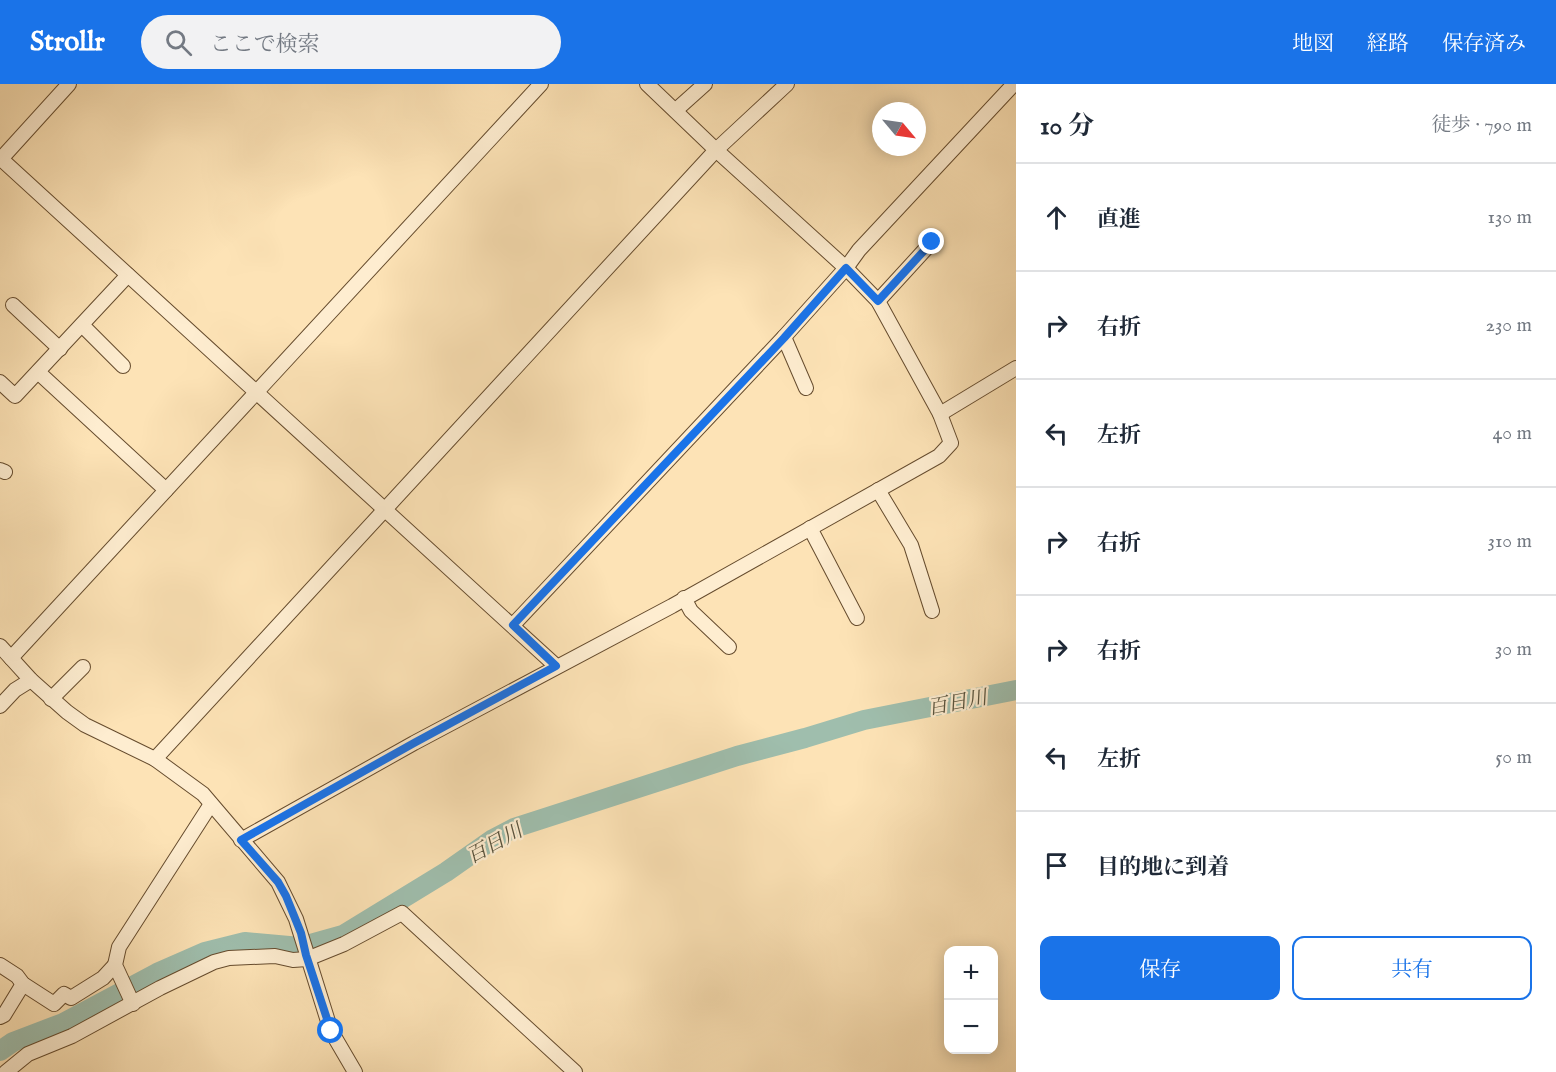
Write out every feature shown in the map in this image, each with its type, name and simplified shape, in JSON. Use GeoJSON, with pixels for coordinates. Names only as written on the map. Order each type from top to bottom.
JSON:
{"type":"FeatureCollection","features":[{"type":"Feature","properties":{"kind":"street"},"geometry":{"type":"LineString","coordinates":[[69,84],[0,159],[556,666]]}},
{"type":"Feature","properties":{"kind":"street"},"geometry":{"type":"LineString","coordinates":[[11,658],[541,84]]}},
{"type":"Feature","properties":{"kind":"street"},"geometry":{"type":"LineString","coordinates":[[676,110],[705,84]]}},
{"type":"Feature","properties":{"kind":"street"},"geometry":{"type":"LineString","coordinates":[[155,759],[716,150],[787,84]]}},
{"type":"Feature","properties":{"kind":"street"},"geometry":{"type":"LineString","coordinates":[[513,625],[784,338],[859,250],[1014,84]]}},
{"type":"Feature","properties":{"kind":"street"},"geometry":{"type":"LineString","coordinates":[[241,840],[939,456],[951,443],[940,414],[878,301],[846,268],[716,150],[650,85]]}},
{"type":"Feature","properties":{"kind":"street"},"geometry":{"type":"LineString","coordinates":[[878,301],[932,242]]}},
{"type":"Feature","properties":{"kind":"street"},"geometry":{"type":"LineString","coordinates":[[0,382],[15,396],[128,275]]}},
{"type":"Feature","properties":{"kind":"street"},"geometry":{"type":"LineString","coordinates":[[13,305],[60,349]]}},
{"type":"Feature","properties":{"kind":"street"},"geometry":{"type":"LineString","coordinates":[[82,325],[123,366]]}},
{"type":"Feature","properties":{"kind":"street"},"geometry":{"type":"LineString","coordinates":[[784,338],[806,388]]}},
{"type":"Feature","properties":{"kind":"street"},"geometry":{"type":"LineString","coordinates":[[940,414],[1016,368]]}},
{"type":"Feature","properties":{"kind":"street"},"geometry":{"type":"LineString","coordinates":[[38,372],[166,490]]}},
{"type":"Feature","properties":{"kind":"street"},"geometry":{"type":"LineString","coordinates":[[878,490],[911,545],[932,611]]}},
{"type":"Feature","properties":{"kind":"street"},"geometry":{"type":"LineString","coordinates":[[810,528],[857,618]]}},
{"type":"Feature","properties":{"kind":"street"},"geometry":{"type":"LineString","coordinates":[[684,598],[691,611],[729,647]]}},
{"type":"Feature","properties":{"kind":"street"},"geometry":{"type":"LineString","coordinates":[[0,646],[51,699],[85,725],[155,759],[203,794],[278,882],[301,933],[306,957],[331,1031],[348,1069]]}},
{"type":"Feature","properties":{"kind":"street"},"geometry":{"type":"LineString","coordinates":[[51,699],[82,667]]}},
{"type":"Feature","properties":{"kind":"street"},"geometry":{"type":"LineString","coordinates":[[0,706],[15,690],[31,680]]}},
{"type":"Feature","properties":{"kind":"street"},"geometry":{"type":"LineString","coordinates":[[133,1004],[115,965],[116,957],[124,938],[211,804]]}},
{"type":"Feature","properties":{"kind":"street"},"geometry":{"type":"LineString","coordinates":[[6,1072],[28,1054],[72,1036],[214,962],[229,958],[274,956],[293,960],[306,957],[344,944],[402,913],[575,1072]]}},
{"type":"Feature","properties":{"kind":"street"},"geometry":{"type":"LineString","coordinates":[[0,965],[17,976],[22,984],[54,1004],[64,994],[71,998],[103,978],[115,965]]}},
{"type":"Feature","properties":{"kind":"street"},"geometry":{"type":"LineString","coordinates":[[0,1017],[4,1015],[22,984]]}},
{"type":"Feature","properties":{"kind":"waterway","name":"百日川"},"geometry":{"type":"LineString","coordinates":[[0,1051],[13,1042],[63,1023],[157,973],[205,952],[245,942],[300,947],[343,935],[446,872],[493,839],[514,828],[737,756],[864,720],[1016,690]]}},
{"type":"Feature","properties":{"kind":"route"},"geometry":{"type":"LineString","coordinates":[[331,1031],[321,1005],[301,933],[286,896],[278,882],[241,840],[556,666],[513,625],[784,338],[846,268],[878,301],[932,242]]}}]}
